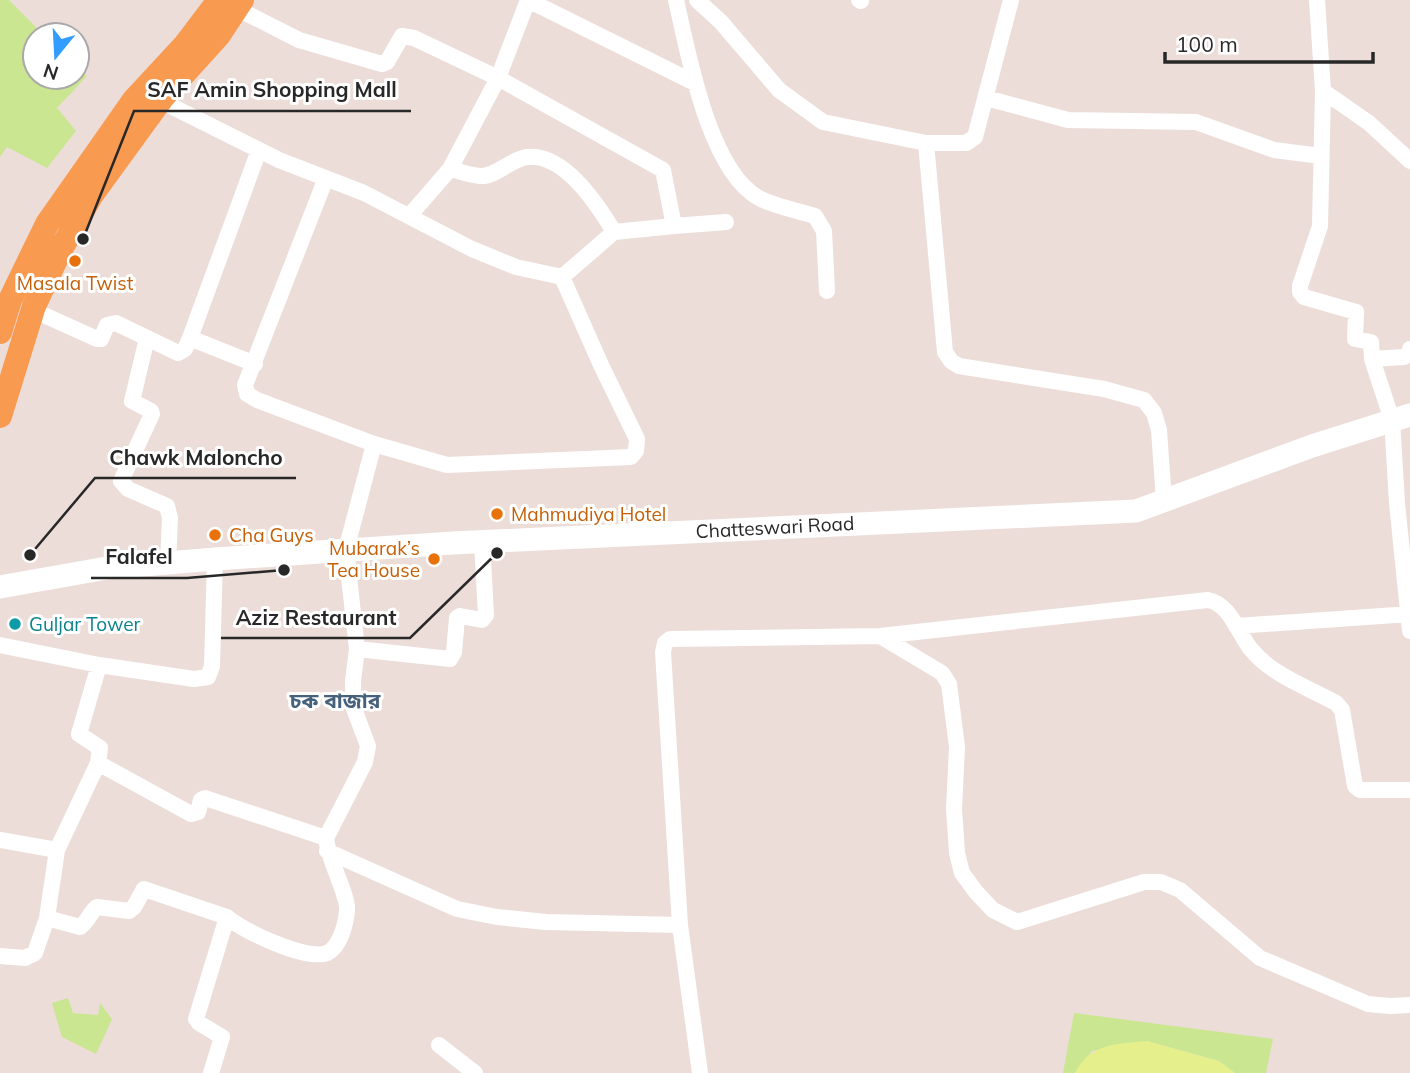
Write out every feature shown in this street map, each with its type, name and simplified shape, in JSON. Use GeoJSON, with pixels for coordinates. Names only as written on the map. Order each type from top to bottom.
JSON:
{"type":"FeatureCollection","features":[{"type":"Feature","properties":{"kind":"main road"},"geometry":{"type":"LineString","coordinates":[[0,416],[33,307],[60,251],[185,45],[232,3]]}},
{"type":"Feature","properties":{"kind":"main road"},"geometry":{"type":"LineString","coordinates":[[0,332],[5,297],[47,224],[99,147],[155,91]]}},
{"type":"Feature","properties":{"kind":"main road","name":"Chatteswari Road"},"geometry":{"type":"LineString","coordinates":[[0,587],[107,568],[346,550],[1136,511],[1312,446],[1401,418]]}},
{"type":"Feature","properties":{"kind":"street"},"geometry":{"type":"LineString","coordinates":[[410,215],[450,169],[498,78],[528,0],[557,6],[695,83]]}},
{"type":"Feature","properties":{"kind":"street"},"geometry":{"type":"LineString","coordinates":[[676,0],[695,83],[721,155],[738,181],[760,198],[816,216],[824,231],[827,291]]}},
{"type":"Feature","properties":{"kind":"street"},"geometry":{"type":"LineString","coordinates":[[696,0],[721,22],[779,90],[823,122],[926,143],[966,143],[975,137],[1012,0]]}},
{"type":"Feature","properties":{"kind":"street"},"geometry":{"type":"LineString","coordinates":[[1236,626],[1410,620],[1401,418],[1372,359],[1370,341],[1355,340],[1356,313],[1304,297],[1300,292],[1320,226],[1323,91],[1317,0]]}},
{"type":"Feature","properties":{"kind":"street"},"geometry":{"type":"LineString","coordinates":[[232,3],[299,40],[382,64],[387,62],[402,36],[414,38],[498,78],[663,170],[674,226]]}},
{"type":"Feature","properties":{"kind":"street"},"geometry":{"type":"LineString","coordinates":[[155,91],[167,104],[259,150],[410,215],[472,248],[516,267],[562,276]]}},
{"type":"Feature","properties":{"kind":"street"},"geometry":{"type":"LineString","coordinates":[[1323,91],[1369,122],[1410,161]]}},
{"type":"Feature","properties":{"kind":"street"},"geometry":{"type":"LineString","coordinates":[[986,98],[1068,120],[1196,122],[1274,150],[1321,156]]}},
{"type":"Feature","properties":{"kind":"street"},"geometry":{"type":"LineString","coordinates":[[926,143],[946,352],[951,360],[959,366],[1104,389],[1144,400],[1154,413],[1159,430],[1164,501]]}},
{"type":"Feature","properties":{"kind":"street"},"geometry":{"type":"LineString","coordinates":[[33,307],[35,311],[97,339],[101,339],[110,323],[178,353],[185,349],[259,150]]}},
{"type":"Feature","properties":{"kind":"street"},"geometry":{"type":"LineString","coordinates":[[450,169],[484,177],[525,157],[541,158],[569,174],[596,201],[614,232]]}},
{"type":"Feature","properties":{"kind":"street"},"geometry":{"type":"LineString","coordinates":[[326,178],[245,385],[247,394],[374,444],[447,465],[631,457],[636,451],[637,439],[562,276]]}},
{"type":"Feature","properties":{"kind":"street"},"geometry":{"type":"LineString","coordinates":[[562,276],[614,232],[726,222]]}},
{"type":"Feature","properties":{"kind":"street"},"geometry":{"type":"LineString","coordinates":[[148,338],[132,401],[152,414],[121,481],[128,489],[167,506],[170,518],[168,563]]}},
{"type":"Feature","properties":{"kind":"street"},"geometry":{"type":"LineString","coordinates":[[190,338],[255,364]]}},
{"type":"Feature","properties":{"kind":"street"},"geometry":{"type":"LineString","coordinates":[[1372,359],[1404,358],[1410,353],[1410,349]]}},
{"type":"Feature","properties":{"kind":"street"},"geometry":{"type":"LineString","coordinates":[[47,918],[80,927],[97,907],[129,911],[144,889],[227,917],[263,939],[311,953],[329,952],[342,934],[347,908],[327,845],[365,762],[368,746],[353,706],[357,649],[346,550],[374,444]]}},
{"type":"Feature","properties":{"kind":"street"},"geometry":{"type":"LineString","coordinates":[[357,649],[450,659],[454,652],[457,618],[479,620],[486,615],[482,542]]}},
{"type":"Feature","properties":{"kind":"street"},"geometry":{"type":"LineString","coordinates":[[0,645],[99,665],[194,678],[208,677],[212,666],[215,559]]}},
{"type":"Feature","properties":{"kind":"street"},"geometry":{"type":"LineString","coordinates":[[700,1073],[680,925],[663,652],[665,643],[670,639],[880,636],[1216,601],[1249,647],[1265,664],[1328,699],[1342,710],[1355,786],[1360,790],[1410,790]]}},
{"type":"Feature","properties":{"kind":"street"},"geometry":{"type":"LineString","coordinates":[[880,636],[942,673],[949,684],[957,747],[954,808],[957,853],[962,873],[975,892],[993,910],[1017,922],[1144,882],[1161,882],[1180,890],[1260,958],[1368,1004],[1410,1005]]}},
{"type":"Feature","properties":{"kind":"street"},"geometry":{"type":"LineString","coordinates":[[0,956],[31,956],[35,953],[47,918],[57,850],[98,763],[100,748],[79,734],[99,665]]}},
{"type":"Feature","properties":{"kind":"street"},"geometry":{"type":"LineString","coordinates":[[98,763],[191,814],[198,812],[201,800],[205,798],[327,845],[457,909],[497,917],[546,922],[680,925]]}},
{"type":"Feature","properties":{"kind":"street"},"geometry":{"type":"LineString","coordinates":[[0,840],[57,850]]}},
{"type":"Feature","properties":{"kind":"street"},"geometry":{"type":"LineString","coordinates":[[211,1073],[222,1037],[199,1023],[196,1018],[227,917]]}},
{"type":"Feature","properties":{"kind":"street"},"geometry":{"type":"LineString","coordinates":[[439,1045],[475,1073]]}},
{"type":"Feature","properties":{"kind":"green space"},"geometry":{"type":"Polygon","coordinates":[[[0,0],[9,0],[30,21],[21,21],[21,91],[73,91],[57,108],[76,131],[47,168],[7,147],[0,157],[0,0]]]}},
{"type":"Feature","properties":{"kind":"green space"},"geometry":{"type":"Polygon","coordinates":[[[68,998],[73,1013],[98,1015],[100,1003],[112,1019],[96,1054],[62,1037],[52,1003],[68,998]]]}},
{"type":"Feature","properties":{"kind":"green space"},"geometry":{"type":"Polygon","coordinates":[[[1074,1013],[1273,1039],[1266,1073],[1235,1073],[1219,1061],[1147,1041],[1092,1051],[1075,1073],[1063,1073],[1074,1013]]]}},
{"type":"Feature","properties":{"kind":"green space"},"geometry":{"type":"Polygon","coordinates":[[[1147,1041],[1219,1061],[1235,1073],[1075,1073],[1081,1063],[1096,1050],[1147,1041]]]}},
{"type":"Feature","properties":{"kind":"place","name":"SAF Amin Shopping Mall"},"geometry":{"type":"Point","coordinates":[83,239]}},
{"type":"Feature","properties":{"kind":"place","name":"Masala Twist"},"geometry":{"type":"Point","coordinates":[75,261]}},
{"type":"Feature","properties":{"kind":"place","name":"Mahmudiya Hotel"},"geometry":{"type":"Point","coordinates":[497,514]}},
{"type":"Feature","properties":{"kind":"place","name":"Cha Guys"},"geometry":{"type":"Point","coordinates":[215,535]}},
{"type":"Feature","properties":{"kind":"place","name":"Aziz Restaurant"},"geometry":{"type":"Point","coordinates":[497,553]}},
{"type":"Feature","properties":{"kind":"place","name":"Chawk Maloncho"},"geometry":{"type":"Point","coordinates":[30,555]}},
{"type":"Feature","properties":{"kind":"place","name":"Mubarak’s Tea House"},"geometry":{"type":"Point","coordinates":[434,559]}},
{"type":"Feature","properties":{"kind":"place","name":"Falafel"},"geometry":{"type":"Point","coordinates":[284,570]}},
{"type":"Feature","properties":{"kind":"place","name":"Guljar Tower"},"geometry":{"type":"Point","coordinates":[15,624]}},
{"type":"Feature","properties":{"kind":"district","name":"চক বাজার"},"geometry":{"type":"Point","coordinates":[335,700]}}]}
